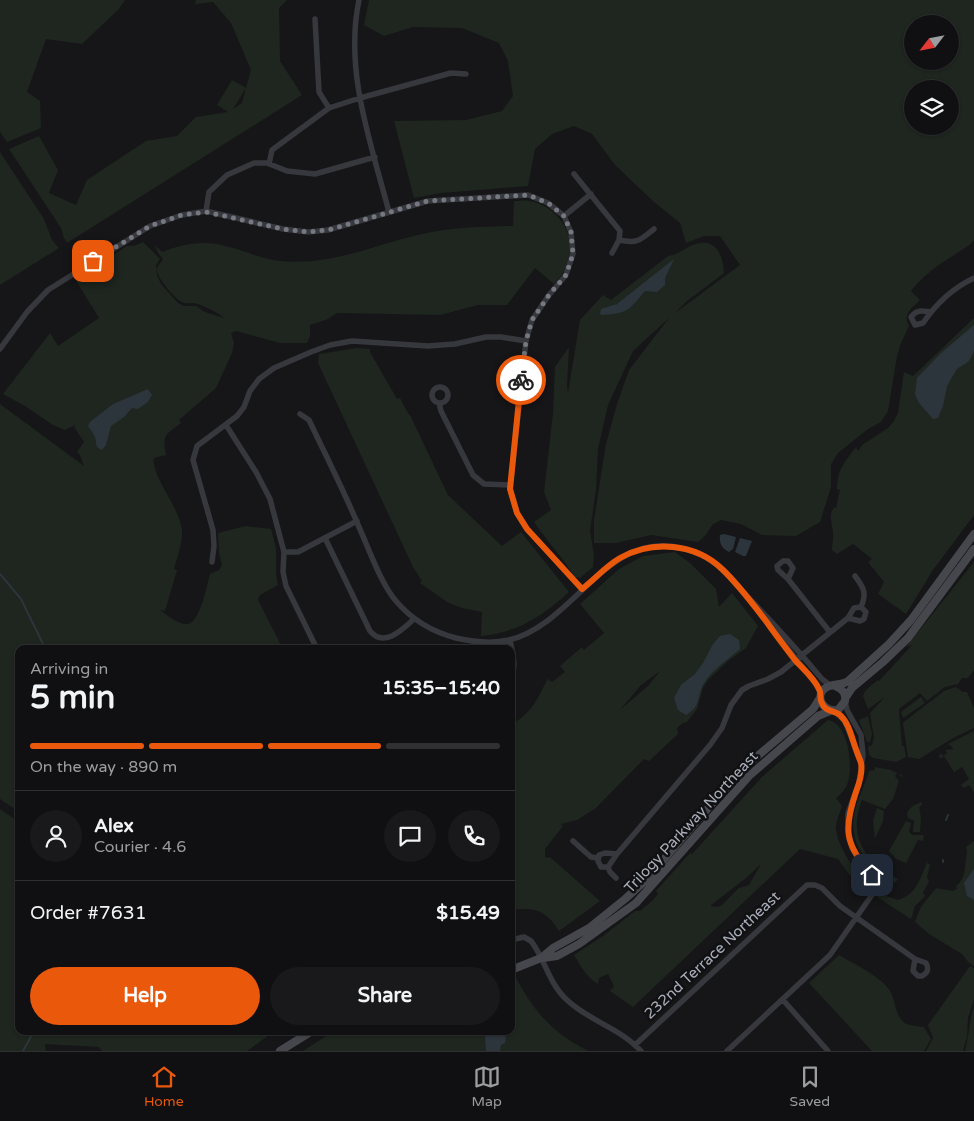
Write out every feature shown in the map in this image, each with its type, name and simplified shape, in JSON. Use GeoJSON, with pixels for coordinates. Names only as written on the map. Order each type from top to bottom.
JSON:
{"type":"FeatureCollection","features":[{"type":"Feature","properties":{"kind":"street"},"geometry":{"type":"LineString","coordinates":[[359,0],[355,24],[354,52],[360,98],[389,212]]}},
{"type":"Feature","properties":{"kind":"street"},"geometry":{"type":"LineString","coordinates":[[315,19],[319,92],[329,108]]}},
{"type":"Feature","properties":{"kind":"street"},"geometry":{"type":"LineString","coordinates":[[269,164],[272,150],[329,108],[451,73],[466,74]]}},
{"type":"Feature","properties":{"kind":"street"},"geometry":{"type":"LineString","coordinates":[[206,212],[209,192],[227,175],[254,163],[269,164],[287,171],[314,174],[375,157]]}},
{"type":"Feature","properties":{"kind":"street"},"geometry":{"type":"LineString","coordinates":[[574,174],[620,231],[619,240],[612,253]]}},
{"type":"Feature","properties":{"kind":"street"},"geometry":{"type":"LineString","coordinates":[[564,216],[591,194]]}},
{"type":"Feature","properties":{"kind":"street"},"geometry":{"type":"LineString","coordinates":[[0,349],[27,312],[48,290],[150,226],[182,215],[206,212],[283,229],[308,232],[328,230],[428,201],[528,195],[548,203],[564,216],[571,232],[573,254],[566,275],[549,295],[532,320],[526,341],[510,485],[517,513],[527,529],[582,589]]}},
{"type":"Feature","properties":{"kind":"street"},"geometry":{"type":"LineString","coordinates":[[619,240],[639,241],[654,229]]}},
{"type":"Feature","properties":{"kind":"street"},"geometry":{"type":"LineString","coordinates":[[931,312],[948,295],[965,282],[974,278]]}},
{"type":"Feature","properties":{"kind":"street"},"geometry":{"type":"LineString","coordinates":[[212,562],[213,530],[193,460],[197,446],[237,416],[244,407],[258,379],[274,368],[330,345],[352,341],[428,346],[455,344],[486,337],[526,341]]}},
{"type":"Feature","properties":{"kind":"street"},"geometry":{"type":"LineString","coordinates":[[439,403],[441,411],[473,475],[479,481],[488,485],[510,485]]}},
{"type":"Feature","properties":{"kind":"street"},"geometry":{"type":"LineString","coordinates":[[300,414],[309,420],[380,574],[394,600],[414,619],[435,631],[462,640],[482,642],[510,640],[539,626],[552,617],[582,589],[622,557],[646,548],[673,547],[702,555],[720,568],[822,679],[843,690],[847,710],[861,735],[863,755],[859,783],[848,813],[848,830],[852,848],[861,863],[881,882],[836,948],[727,1051]]}},
{"type":"Feature","properties":{"kind":"street"},"geometry":{"type":"LineString","coordinates":[[226,425],[256,472],[270,499],[284,552],[283,572],[286,586],[315,645]]}},
{"type":"Feature","properties":{"kind":"street"},"geometry":{"type":"LineString","coordinates":[[284,552],[298,552],[357,521]]}},
{"type":"Feature","properties":{"kind":"street"},"geometry":{"type":"LineString","coordinates":[[821,696],[827,687],[847,682],[889,644],[911,620],[974,534]]}},
{"type":"Feature","properties":{"kind":"street"},"geometry":{"type":"LineString","coordinates":[[325,538],[370,631],[374,635],[389,638],[400,632],[414,619]]}},
{"type":"Feature","properties":{"kind":"street"},"geometry":{"type":"LineString","coordinates":[[832,711],[841,708],[852,688],[908,638],[974,549]]}},
{"type":"Feature","properties":{"kind":"street"},"geometry":{"type":"LineString","coordinates":[[856,576],[864,589],[865,596],[861,606]]}},
{"type":"Feature","properties":{"kind":"street"},"geometry":{"type":"LineString","coordinates":[[788,579],[829,631]]}},
{"type":"Feature","properties":{"kind":"street"},"geometry":{"type":"LineString","coordinates":[[744,593],[795,660],[816,684],[823,706],[845,721],[861,763]]}},
{"type":"Feature","properties":{"kind":"street"},"geometry":{"type":"LineString","coordinates":[[608,867],[717,736],[731,705],[742,690],[773,676],[848,618],[854,608],[861,606]]}},
{"type":"Feature","properties":{"kind":"street"},"geometry":{"type":"LineString","coordinates":[[848,618],[856,621],[864,619],[866,612],[861,606]]}},
{"type":"Feature","properties":{"kind":"street"},"geometry":{"type":"LineString","coordinates":[[510,640],[511,645]]}},
{"type":"Feature","properties":{"kind":"street","name":"Trilogy Parkway Northeast"},"geometry":{"type":"LineString","coordinates":[[541,958],[553,948],[603,918],[646,880],[735,777],[813,709],[821,696]]}},
{"type":"Feature","properties":{"kind":"street","name":"Trilogy Parkway Northeast"},"geometry":{"type":"LineString","coordinates":[[515,968],[541,958],[557,956],[579,944],[636,903],[749,776],[818,716],[832,711]]}},
{"type":"Feature","properties":{"kind":"street"},"geometry":{"type":"LineString","coordinates":[[573,841],[591,857],[598,858]]}},
{"type":"Feature","properties":{"kind":"street"},"geometry":{"type":"LineString","coordinates":[[598,858],[599,855],[605,852],[617,854]]}},
{"type":"Feature","properties":{"kind":"street"},"geometry":{"type":"LineString","coordinates":[[598,858],[601,867],[608,867]]}},
{"type":"Feature","properties":{"kind":"street"},"geometry":{"type":"LineString","coordinates":[[608,867],[616,878]]}},
{"type":"Feature","properties":{"kind":"street","name":"232nd Terrace Northeast"},"geometry":{"type":"LineString","coordinates":[[635,1045],[807,885],[815,885],[822,888],[840,906],[856,917]]}},
{"type":"Feature","properties":{"kind":"street"},"geometry":{"type":"LineString","coordinates":[[856,917],[915,958]]}},
{"type":"Feature","properties":{"kind":"street"},"geometry":{"type":"LineString","coordinates":[[515,939],[528,938],[533,944],[552,981],[566,1000],[579,1010],[620,1033],[640,1051]]}},
{"type":"Feature","properties":{"kind":"street"},"geometry":{"type":"LineString","coordinates":[[783,1000],[827,1051]]}},
{"type":"Feature","properties":{"kind":"street"},"geometry":{"type":"LineString","coordinates":[[280,1051],[306,1035]]}},
{"type":"Feature","properties":{"kind":"shaded area"},"geometry":{"type":"Polygon","coordinates":[[[0,0],[125,0],[119,9],[82,44],[46,39],[27,92],[40,101],[41,128],[7,142],[0,132],[0,0]]]}},
{"type":"Feature","properties":{"kind":"shaded area"},"geometry":{"type":"Polygon","coordinates":[[[196,0],[287,0],[279,8],[280,61],[302,95],[67,243],[61,228],[9,149],[39,136],[58,170],[49,193],[76,205],[87,180],[146,141],[177,136],[196,117],[228,112],[217,105],[232,80],[246,88],[233,109],[242,103],[251,70],[231,23],[213,2],[195,4],[196,0]]]}},
{"type":"Feature","properties":{"kind":"shaded area"},"geometry":{"type":"Polygon","coordinates":[[[369,0],[974,0],[974,240],[919,281],[911,291],[920,300],[907,315],[909,326],[897,356],[888,411],[881,422],[868,429],[838,453],[831,464],[831,487],[820,522],[796,536],[762,535],[741,524],[721,520],[713,524],[705,536],[698,542],[651,535],[616,543],[594,543],[594,520],[606,444],[617,404],[629,370],[669,318],[633,351],[608,405],[598,449],[596,490],[590,531],[594,555],[593,567],[580,578],[575,577],[534,522],[551,510],[544,492],[553,413],[555,367],[569,347],[568,393],[580,320],[603,295],[611,300],[668,256],[693,245],[707,243],[713,245],[720,254],[724,273],[686,302],[675,313],[740,265],[720,236],[704,236],[686,243],[680,223],[654,202],[615,165],[592,134],[574,126],[552,134],[535,149],[528,186],[441,193],[414,198],[394,121],[466,120],[502,111],[513,96],[508,61],[499,43],[462,28],[413,27],[384,36],[364,25],[369,0]]]}},
{"type":"Feature","properties":{"kind":"shaded area"},"geometry":{"type":"Polygon","coordinates":[[[0,152],[44,219],[52,240],[59,248],[0,285],[0,152]]]}},
{"type":"Feature","properties":{"kind":"shaded area"},"geometry":{"type":"Polygon","coordinates":[[[514,201],[530,201],[539,204],[548,208],[562,222],[570,238],[571,248],[566,268],[554,284],[535,268],[507,305],[478,305],[440,315],[337,313],[328,319],[310,325],[310,336],[307,343],[280,343],[236,331],[231,333],[234,343],[232,353],[216,388],[179,420],[181,423],[166,436],[164,443],[166,455],[154,458],[157,473],[176,511],[182,530],[181,545],[174,569],[177,570],[165,611],[160,610],[180,623],[188,624],[192,622],[202,602],[210,574],[219,570],[222,565],[218,533],[246,526],[271,529],[276,548],[278,585],[260,595],[258,600],[281,645],[15,645],[15,809],[0,799],[0,404],[84,466],[77,452],[84,442],[74,427],[75,425],[65,430],[53,425],[3,394],[50,333],[58,346],[99,318],[75,279],[127,246],[134,246],[143,242],[160,259],[156,265],[157,275],[161,284],[178,303],[184,306],[196,306],[205,312],[224,318],[201,305],[182,302],[170,292],[157,272],[157,268],[163,259],[155,245],[162,252],[185,245],[209,243],[273,260],[299,262],[335,258],[433,232],[513,226],[514,201]]]}},
{"type":"Feature","properties":{"kind":"shaded area"},"geometry":{"type":"Polygon","coordinates":[[[674,259],[665,278],[665,285],[657,292],[645,291],[631,307],[623,312],[600,314],[601,309],[617,304],[674,259]]]}},
{"type":"Feature","properties":{"kind":"shaded area"},"geometry":{"type":"Polygon","coordinates":[[[974,318],[974,515],[933,570],[906,614],[878,594],[884,582],[868,562],[872,559],[853,544],[837,554],[832,550],[831,515],[834,507],[836,508],[840,489],[837,490],[838,477],[845,462],[856,447],[858,451],[862,445],[888,428],[894,421],[898,413],[904,372],[913,376],[974,318]]]}},
{"type":"Feature","properties":{"kind":"shaded area"},"geometry":{"type":"Polygon","coordinates":[[[974,325],[974,351],[969,361],[957,369],[947,386],[943,406],[938,418],[933,419],[919,403],[915,394],[917,378],[940,354],[974,325]]]}},
{"type":"Feature","properties":{"kind":"shaded area"},"geometry":{"type":"Polygon","coordinates":[[[357,348],[370,349],[397,399],[400,398],[410,415],[448,495],[502,546],[521,532],[569,592],[549,609],[518,627],[481,636],[482,612],[462,608],[447,602],[420,583],[422,581],[413,567],[318,363],[319,354],[357,348]]]}},
{"type":"Feature","properties":{"kind":"shaded area"},"geometry":{"type":"Polygon","coordinates":[[[148,389],[152,395],[148,402],[138,409],[132,408],[124,417],[111,426],[106,445],[102,450],[98,448],[95,437],[88,426],[90,422],[113,404],[148,389]]]}},
{"type":"Feature","properties":{"kind":"shaded area"},"geometry":{"type":"Polygon","coordinates":[[[720,535],[736,537],[733,549],[729,552],[721,543],[720,535]]]}},
{"type":"Feature","properties":{"kind":"shaded area"},"geometry":{"type":"Polygon","coordinates":[[[740,538],[752,541],[746,556],[735,552],[740,538]]]}},
{"type":"Feature","properties":{"kind":"shaded area"},"geometry":{"type":"Polygon","coordinates":[[[675,552],[690,563],[716,589],[719,607],[732,593],[758,626],[746,648],[728,661],[708,680],[703,688],[697,709],[687,722],[677,728],[678,734],[649,761],[644,759],[596,808],[577,820],[561,824],[563,826],[545,849],[545,857],[551,858],[600,901],[559,931],[544,914],[527,909],[515,910],[515,722],[533,706],[547,680],[552,682],[565,672],[560,666],[582,647],[584,650],[604,633],[580,604],[619,569],[643,556],[675,552]],[[660,671],[641,685],[620,710],[648,686],[660,671]]]}},
{"type":"Feature","properties":{"kind":"shaded area"},"geometry":{"type":"Polygon","coordinates":[[[974,562],[974,670],[968,678],[962,678],[958,684],[945,687],[927,701],[920,693],[899,709],[902,746],[904,746],[906,757],[896,762],[873,758],[869,755],[868,747],[872,745],[874,738],[870,713],[885,697],[868,709],[863,696],[864,693],[871,685],[879,681],[912,645],[906,647],[974,562]]]}},
{"type":"Feature","properties":{"kind":"shaded area"},"geometry":{"type":"Polygon","coordinates":[[[730,634],[739,640],[740,649],[710,675],[703,685],[697,705],[686,715],[678,710],[674,698],[681,685],[695,674],[720,636],[730,634]]]}},
{"type":"Feature","properties":{"kind":"shaded area"},"geometry":{"type":"Polygon","coordinates":[[[956,687],[963,692],[967,692],[974,708],[974,728],[919,759],[908,757],[903,723],[944,691],[956,687]]]}},
{"type":"Feature","properties":{"kind":"shaded area"},"geometry":{"type":"Polygon","coordinates":[[[921,697],[925,703],[903,718],[901,712],[921,697]]]}},
{"type":"Feature","properties":{"kind":"shaded area"},"geometry":{"type":"Polygon","coordinates":[[[868,716],[872,734],[870,742],[867,742],[859,720],[868,716]]]}},
{"type":"Feature","properties":{"kind":"shaded area"},"geometry":{"type":"Polygon","coordinates":[[[828,720],[835,723],[841,729],[848,746],[850,766],[847,785],[836,798],[842,806],[836,830],[844,851],[866,883],[865,888],[848,873],[838,859],[800,849],[633,1007],[610,991],[614,986],[608,974],[599,978],[598,984],[590,978],[574,955],[652,901],[658,894],[656,891],[762,777],[828,720]],[[761,864],[710,906],[718,907],[722,905],[739,888],[749,885],[761,864]]]}},
{"type":"Feature","properties":{"kind":"shaded area"},"geometry":{"type":"Polygon","coordinates":[[[974,731],[974,792],[969,785],[964,788],[961,785],[969,779],[962,767],[954,772],[944,756],[940,759],[939,756],[941,753],[943,756],[947,753],[945,750],[954,749],[948,744],[974,731]]]}},
{"type":"Feature","properties":{"kind":"shaded area"},"geometry":{"type":"Polygon","coordinates":[[[875,767],[897,773],[895,776],[899,781],[893,799],[885,809],[862,800],[858,814],[858,837],[869,857],[877,865],[898,879],[895,883],[862,854],[854,835],[853,823],[856,806],[869,771],[875,770],[875,767]]]}},
{"type":"Feature","properties":{"kind":"shaded area"},"geometry":{"type":"Polygon","coordinates":[[[922,802],[922,805],[919,807],[921,818],[920,832],[913,832],[914,821],[908,818],[907,813],[913,806],[922,802]]]}},
{"type":"Feature","properties":{"kind":"shaded area"},"geometry":{"type":"Polygon","coordinates":[[[877,808],[884,811],[883,821],[875,839],[873,821],[877,808]]]}},
{"type":"Feature","properties":{"kind":"shaded area"},"geometry":{"type":"Polygon","coordinates":[[[0,809],[15,819],[15,1035],[269,1035],[247,1051],[102,1051],[99,1047],[45,1044],[46,1051],[0,1051],[0,809]]]}},
{"type":"Feature","properties":{"kind":"shaded area"},"geometry":{"type":"Polygon","coordinates":[[[906,821],[911,823],[909,832],[912,835],[924,835],[923,841],[918,840],[906,863],[896,859],[889,851],[906,821]]]}},
{"type":"Feature","properties":{"kind":"shaded area"},"geometry":{"type":"Polygon","coordinates":[[[974,841],[974,966],[962,954],[929,934],[915,922],[921,907],[936,888],[953,891],[957,889],[956,886],[962,880],[964,874],[966,847],[974,841]]]}},
{"type":"Feature","properties":{"kind":"shaded area"},"geometry":{"type":"Polygon","coordinates":[[[927,863],[930,864],[927,878],[929,881],[923,893],[925,896],[915,906],[911,919],[877,897],[883,891],[886,896],[898,900],[909,894],[917,886],[927,863]]]}},
{"type":"Feature","properties":{"kind":"shaded area"},"geometry":{"type":"Polygon","coordinates":[[[974,869],[974,900],[967,896],[964,883],[974,869]]]}},
{"type":"Feature","properties":{"kind":"shaded area"},"geometry":{"type":"Polygon","coordinates":[[[839,955],[884,983],[891,992],[897,1011],[905,1023],[924,1027],[931,1039],[924,1051],[872,1051],[809,983],[839,955]]]}},
{"type":"Feature","properties":{"kind":"shaded area"},"geometry":{"type":"Polygon","coordinates":[[[970,966],[974,968],[974,999],[968,1018],[967,1037],[963,1051],[926,1051],[933,1038],[928,1025],[970,966]]]}},
{"type":"Feature","properties":{"kind":"shaded area"},"geometry":{"type":"Polygon","coordinates":[[[515,978],[530,1002],[554,1029],[588,1051],[303,1051],[328,1035],[515,1035],[515,978]]]}},
{"type":"Feature","properties":{"kind":"shaded area"},"geometry":{"type":"Polygon","coordinates":[[[974,1006],[974,1051],[965,1051],[971,1017],[974,1006]]]}},
{"type":"Feature","properties":{"kind":"shaded area"},"geometry":{"type":"Polygon","coordinates":[[[502,1035],[506,1037],[500,1051],[486,1051],[485,1036],[502,1035]]]}},
{"type":"Feature","properties":{"kind":"waterway"},"geometry":{"type":"LineString","coordinates":[[0,574],[21,599],[44,645]]}},
{"type":"Feature","properties":{"kind":"waterway"},"geometry":{"type":"LineString","coordinates":[[946,820],[948,815]]}},
{"type":"Feature","properties":{"kind":"waterway"},"geometry":{"type":"LineString","coordinates":[[23,1051],[32,1035]]}},
{"type":"Feature","properties":{"kind":"way so far"},"geometry":{"type":"LineString","coordinates":[[93,261],[150,226],[182,215],[206,212],[222,214],[283,229],[308,232],[328,230],[350,222],[428,201],[528,195],[548,203],[564,216],[571,232],[573,254],[566,275],[549,295],[532,320],[526,341],[521,380]]}},
{"type":"Feature","properties":{"kind":"route"},"geometry":{"type":"LineString","coordinates":[[521,380],[510,489],[517,513],[527,529],[582,589],[622,557],[646,548],[660,546],[688,550],[702,555],[720,568],[744,593],[795,660],[816,684],[820,690],[823,706],[839,714],[845,721],[861,763],[859,783],[848,813],[848,830],[852,848],[861,863],[872,875]]}}]}
